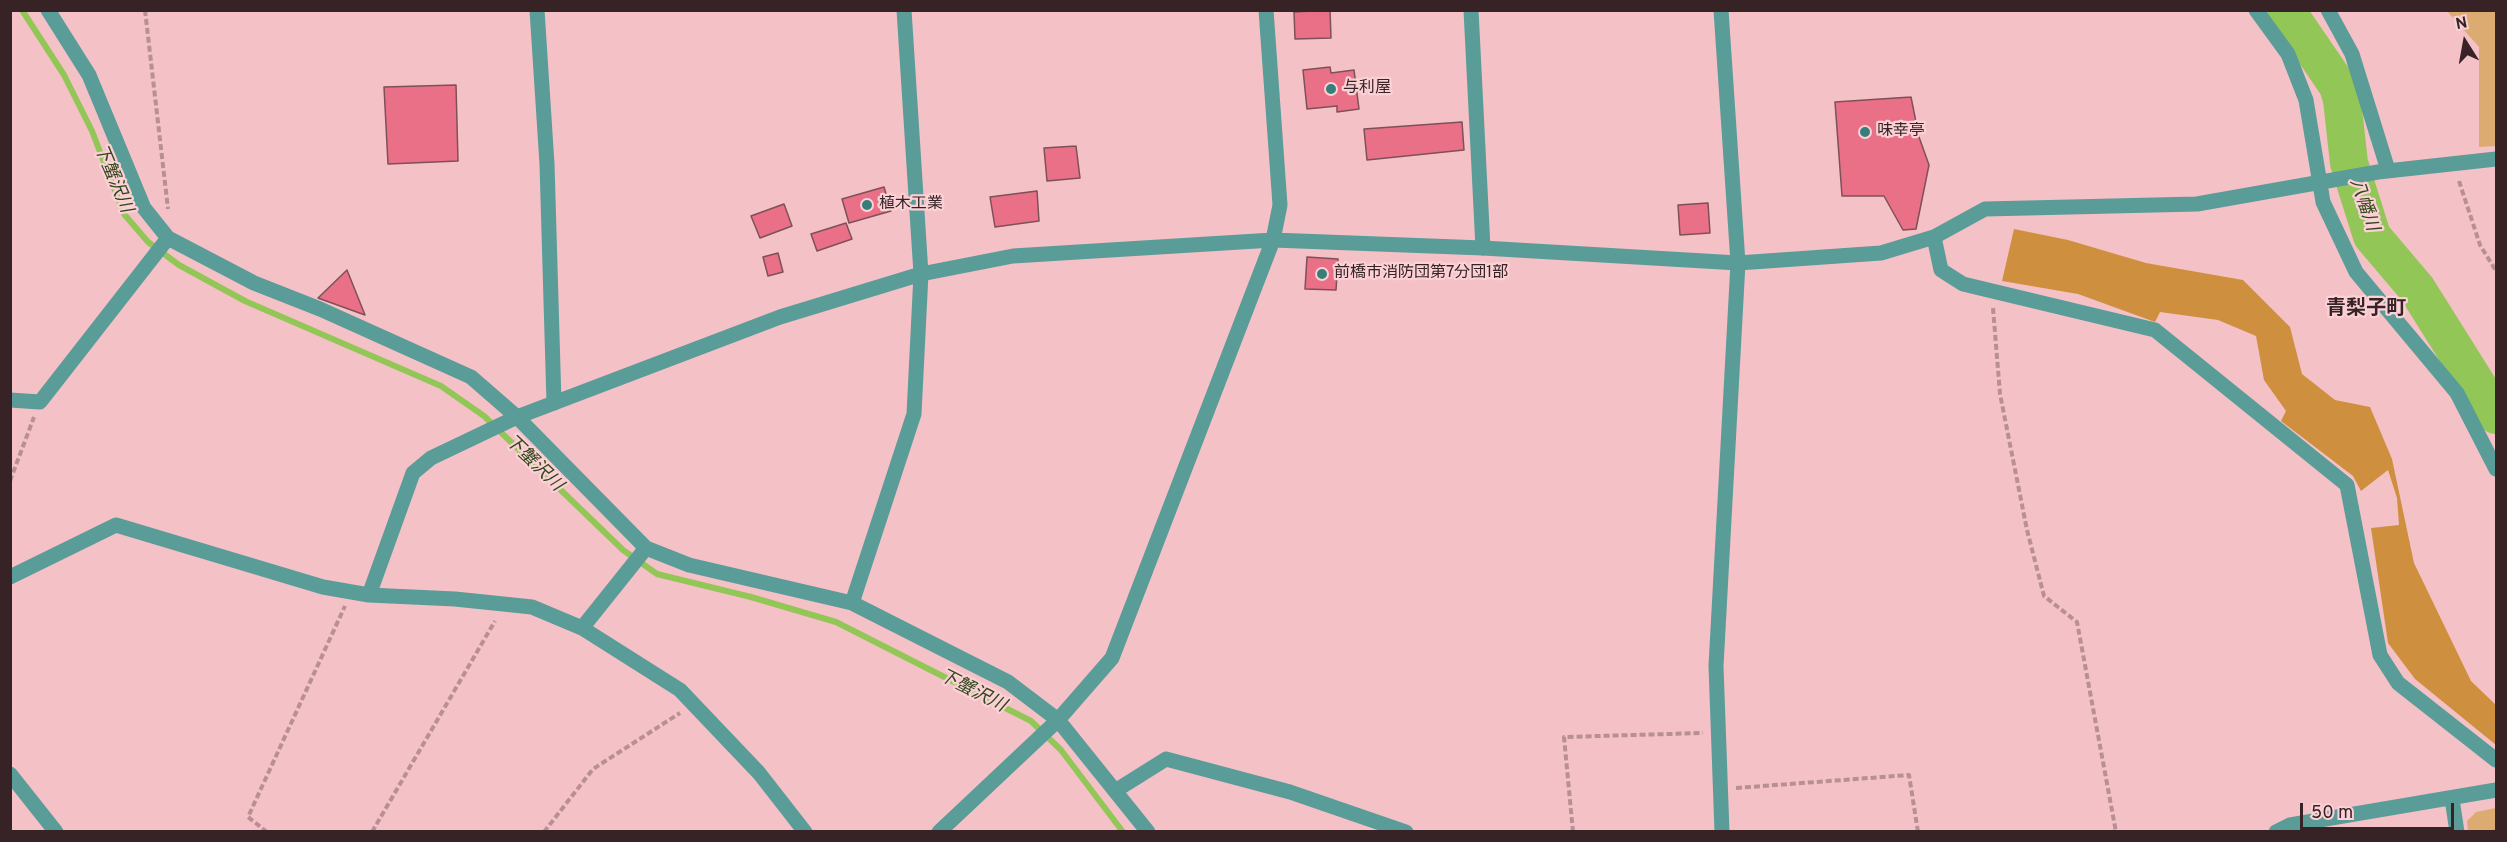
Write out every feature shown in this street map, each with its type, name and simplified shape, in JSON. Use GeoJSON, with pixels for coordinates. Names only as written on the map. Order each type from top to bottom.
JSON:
{"type":"FeatureCollection","features":[{"type":"Feature","properties":{"kind":"street"},"geometry":{"type":"LineString","coordinates":[[48,10],[90,75],[144,208],[168,238],[254,283],[320,309],[471,378],[517,417],[646,548],[689,566],[852,603],[1008,682],[1058,720],[1148,831]]}},
{"type":"Feature","properties":{"kind":"street"},"geometry":{"type":"LineString","coordinates":[[537,10],[547,164],[554,403]]}},
{"type":"Feature","properties":{"kind":"street"},"geometry":{"type":"LineString","coordinates":[[852,603],[914,414],[921,274],[904,10]]}},
{"type":"Feature","properties":{"kind":"street"},"geometry":{"type":"LineString","coordinates":[[939,831],[1058,720],[1112,658],[1273,240],[1280,205],[1266,10]]}},
{"type":"Feature","properties":{"kind":"street"},"geometry":{"type":"LineString","coordinates":[[1471,10],[1483,248]]}},
{"type":"Feature","properties":{"kind":"street"},"geometry":{"type":"LineString","coordinates":[[1721,10],[1738,263],[1716,666],[1722,831]]}},
{"type":"Feature","properties":{"kind":"street"},"geometry":{"type":"LineString","coordinates":[[2256,10],[2288,54],[2306,100],[2324,181],[2323,202],[2356,272],[2457,393],[2496,469]]}},
{"type":"Feature","properties":{"kind":"street"},"geometry":{"type":"LineString","coordinates":[[2328,10],[2352,54],[2383,171]]}},
{"type":"Feature","properties":{"kind":"street"},"geometry":{"type":"LineString","coordinates":[[369,595],[413,473],[431,458],[517,417],[780,317],[921,274],[1013,256],[1273,240],[1483,248],[1738,263],[1881,253],[1934,237],[1985,210],[2197,204],[2383,171],[2496,159]]}},
{"type":"Feature","properties":{"kind":"street"},"geometry":{"type":"LineString","coordinates":[[1934,237],[1941,270],[1963,284],[2155,330],[2347,485],[2380,655],[2398,683],[2496,760]]}},
{"type":"Feature","properties":{"kind":"street"},"geometry":{"type":"LineString","coordinates":[[10,400],[40,402],[168,238]]}},
{"type":"Feature","properties":{"kind":"street"},"geometry":{"type":"LineString","coordinates":[[10,577],[116,525],[322,587],[369,595],[532,607],[582,628],[680,690],[759,773],[805,831]]}},
{"type":"Feature","properties":{"kind":"street"},"geometry":{"type":"LineString","coordinates":[[582,628],[646,548]]}},
{"type":"Feature","properties":{"kind":"street"},"geometry":{"type":"LineString","coordinates":[[1115,791],[1166,759],[1290,792],[1406,831]]}},
{"type":"Feature","properties":{"kind":"street"},"geometry":{"type":"LineString","coordinates":[[10,774],[56,831]]}},
{"type":"Feature","properties":{"kind":"street"},"geometry":{"type":"LineString","coordinates":[[2276,831],[2290,825],[2496,790]]}},
{"type":"Feature","properties":{"kind":"street"},"geometry":{"type":"LineString","coordinates":[[2452,799],[2457,831]]}},
{"type":"Feature","properties":{"kind":"path"},"geometry":{"type":"LineString","coordinates":[[145,10],[169,217],[168,238]]}},
{"type":"Feature","properties":{"kind":"path"},"geometry":{"type":"LineString","coordinates":[[2454,164],[2480,245],[2496,270]]}},
{"type":"Feature","properties":{"kind":"path"},"geometry":{"type":"LineString","coordinates":[[1991,291],[2000,394],[2027,530],[2044,596],[2077,622],[2116,831]]}},
{"type":"Feature","properties":{"kind":"path"},"geometry":{"type":"LineString","coordinates":[[10,481],[40,402]]}},
{"type":"Feature","properties":{"kind":"path"},"geometry":{"type":"LineString","coordinates":[[267,831],[248,817],[352,592]]}},
{"type":"Feature","properties":{"kind":"path"},"geometry":{"type":"LineString","coordinates":[[372,831],[505,604]]}},
{"type":"Feature","properties":{"kind":"path"},"geometry":{"type":"LineString","coordinates":[[544,831],[593,769],[694,705]]}},
{"type":"Feature","properties":{"kind":"path"},"geometry":{"type":"LineString","coordinates":[[1573,831],[1564,737],[1718,732]]}},
{"type":"Feature","properties":{"kind":"path"},"geometry":{"type":"LineString","coordinates":[[1720,790],[1909,775],[1918,831]]}},
{"type":"Feature","properties":{"kind":"shaded area"},"geometry":{"type":"Polygon","coordinates":[[[2447,11],[2496,11],[2496,146],[2479,147],[2479,47],[2447,11]]]}},
{"type":"Feature","properties":{"kind":"shaded area"},"geometry":{"type":"Polygon","coordinates":[[[2014,229],[2068,240],[2146,263],[2243,280],[2290,327],[2302,374],[2335,400],[2370,407],[2392,459],[2414,563],[2471,681],[2496,705],[2496,745],[2415,679],[2388,643],[2371,528],[2399,525],[2397,498],[2388,470],[2361,491],[2353,476],[2281,421],[2286,411],[2264,380],[2256,336],[2218,320],[2160,312],[2155,322],[2078,294],[2002,281],[2014,229]]]}},
{"type":"Feature","properties":{"kind":"shaded area"},"geometry":{"type":"Polygon","coordinates":[[[2496,808],[2496,831],[2468,831],[2467,821],[2476,812],[2496,808]]]}},
{"type":"Feature","properties":{"kind":"building"},"geometry":{"type":"Polygon","coordinates":[[[1330,10],[1331,38],[1295,39],[1294,12],[1330,10]]]}},
{"type":"Feature","properties":{"kind":"building","name":"与利屋"},"geometry":{"type":"Polygon","coordinates":[[[1330,67],[1331,73],[1354,70],[1359,109],[1337,112],[1337,106],[1307,109],[1303,70],[1330,67]]]}},
{"type":"Feature","properties":{"kind":"building"},"geometry":{"type":"Polygon","coordinates":[[[456,85],[458,161],[388,164],[384,87],[456,85]]]}},
{"type":"Feature","properties":{"kind":"building"},"geometry":{"type":"Polygon","coordinates":[[[1911,97],[1919,137],[1929,165],[1916,229],[1903,230],[1884,196],[1842,196],[1835,102],[1911,97]]]}},
{"type":"Feature","properties":{"kind":"building"},"geometry":{"type":"Polygon","coordinates":[[[1462,122],[1464,150],[1367,160],[1364,129],[1462,122]]]}},
{"type":"Feature","properties":{"kind":"building"},"geometry":{"type":"Polygon","coordinates":[[[1076,146],[1080,178],[1047,181],[1044,148],[1076,146]]]}},
{"type":"Feature","properties":{"kind":"building","name":"植木工業"},"geometry":{"type":"Polygon","coordinates":[[[884,187],[891,211],[849,223],[842,199],[884,187]]]}},
{"type":"Feature","properties":{"kind":"building"},"geometry":{"type":"Polygon","coordinates":[[[1037,191],[1039,221],[995,227],[990,197],[1037,191]]]}},
{"type":"Feature","properties":{"kind":"building"},"geometry":{"type":"Polygon","coordinates":[[[1708,203],[1710,233],[1680,235],[1678,205],[1708,203]]]}},
{"type":"Feature","properties":{"kind":"building"},"geometry":{"type":"Polygon","coordinates":[[[784,204],[792,226],[760,238],[751,216],[784,204]]]}},
{"type":"Feature","properties":{"kind":"building"},"geometry":{"type":"Polygon","coordinates":[[[846,223],[852,239],[817,251],[811,234],[846,223]]]}},
{"type":"Feature","properties":{"kind":"building"},"geometry":{"type":"Polygon","coordinates":[[[778,253],[783,272],[768,276],[763,257],[778,253]]]}},
{"type":"Feature","properties":{"kind":"building","name":"前橋市消防団第7分団1部"},"geometry":{"type":"Polygon","coordinates":[[[1307,257],[1338,259],[1336,290],[1305,289],[1307,257]]]}},
{"type":"Feature","properties":{"kind":"building"},"geometry":{"type":"Polygon","coordinates":[[[347,270],[365,315],[318,298],[347,270]]]}},
{"type":"Feature","properties":{"kind":"waterway","name":"下蟹沢川"},"geometry":{"type":"LineString","coordinates":[[22,10],[64,75],[92,131],[124,214],[148,242],[179,265],[245,301],[441,386],[484,416],[623,550],[657,574],[751,597],[836,622],[1031,721],[1061,750],[1123,832]]}},
{"type":"Feature","properties":{"kind":"waterway","name":"八幡川"},"geometry":{"type":"LineString","coordinates":[[2286,10],[2338,86],[2342,100],[2349,163],[2372,236],[2417,289],[2496,415]]}},
{"type":"Feature","properties":{"kind":"place","name":"与利屋"},"geometry":{"type":"Point","coordinates":[1331,89]}},
{"type":"Feature","properties":{"kind":"place","name":"味幸亭"},"geometry":{"type":"Point","coordinates":[1865,132]}},
{"type":"Feature","properties":{"kind":"place","name":"植木工業"},"geometry":{"type":"Point","coordinates":[867,205]}},
{"type":"Feature","properties":{"kind":"place","name":"前橋市消防団第7分団1部"},"geometry":{"type":"Point","coordinates":[1322,274]}},
{"type":"Feature","properties":{"kind":"district","name":"青梨子町"},"geometry":{"type":"Point","coordinates":[2366,310]}}]}
